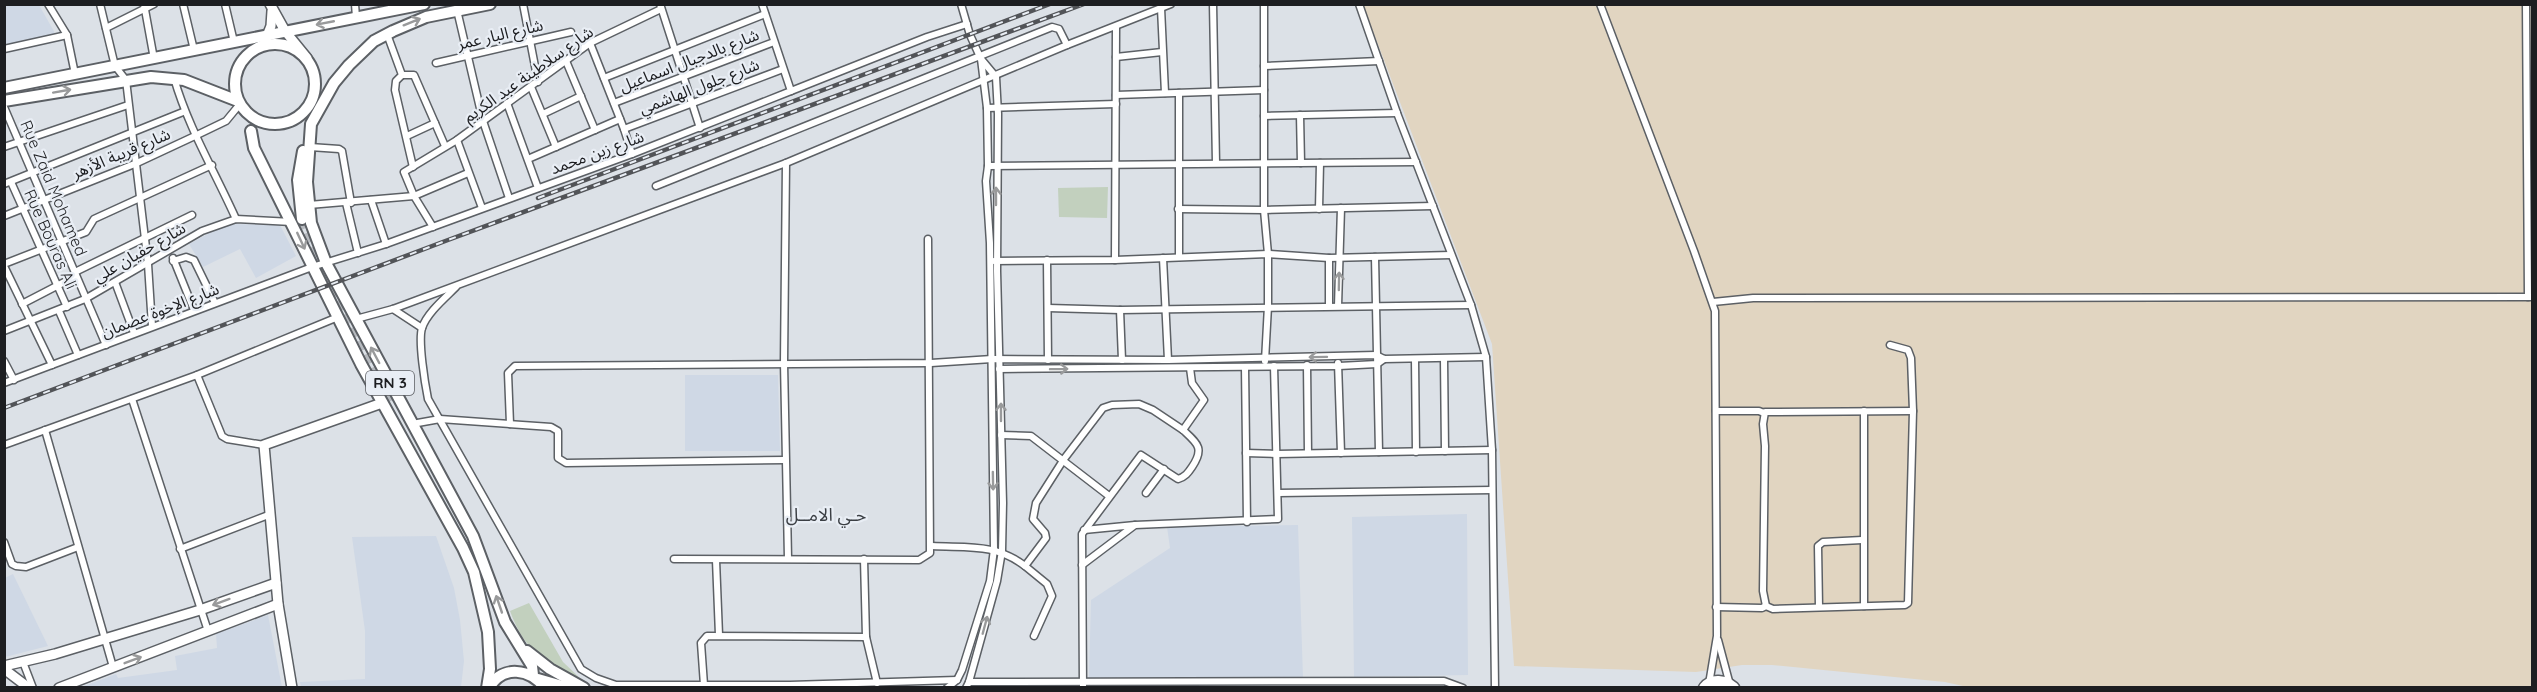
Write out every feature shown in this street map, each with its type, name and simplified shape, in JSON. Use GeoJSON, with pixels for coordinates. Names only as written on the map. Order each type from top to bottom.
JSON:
{"type":"FeatureCollection","features":[{"type":"Feature","properties":{"kind":"highway"},"geometry":{"type":"LineString","coordinates":[[1707,686],[1717,682],[1731,686]]}},
{"type":"Feature","properties":{"kind":"main road"},"geometry":{"type":"LineString","coordinates":[[241,106],[235,79],[243,58],[285,31],[424,4]]}},
{"type":"Feature","properties":{"kind":"main road","name":"RN 3"},"geometry":{"type":"LineString","coordinates":[[297,221],[298,180],[304,145],[311,124],[334,83],[349,64],[374,41],[411,22],[490,4]]}},
{"type":"Feature","properties":{"kind":"main road"},"geometry":{"type":"LineString","coordinates":[[4,88],[234,42],[266,42],[294,48],[307,58],[315,78],[311,102],[311,124]]}},
{"type":"Feature","properties":{"kind":"main road"},"geometry":{"type":"LineString","coordinates":[[4,101],[152,77],[174,78],[241,106],[255,119],[267,124],[291,121],[302,115],[311,102]]}},
{"type":"Feature","properties":{"kind":"main road","name":"RN 3"},"geometry":{"type":"LineString","coordinates":[[311,102],[334,83]]}},
{"type":"Feature","properties":{"kind":"main road","name":"RN 3"},"geometry":{"type":"LineString","coordinates":[[241,106],[251,131],[254,148],[297,221],[312,267],[338,317],[481,558]]}},
{"type":"Feature","properties":{"kind":"main road","name":"RN 3"},"geometry":{"type":"LineString","coordinates":[[311,124],[307,182],[308,205],[316,241],[473,536],[513,637],[539,681]]}},
{"type":"Feature","properties":{"kind":"main road","name":"RN 3"},"geometry":{"type":"LineString","coordinates":[[388,402],[474,572],[488,632],[490,669],[488,687]]}},
{"type":"Feature","properties":{"kind":"main road"},"geometry":{"type":"LineString","coordinates":[[513,637],[550,669],[584,687]]}},
{"type":"Feature","properties":{"kind":"main road"},"geometry":{"type":"LineString","coordinates":[[488,687],[501,675],[511,671],[522,671],[539,681],[569,687]]}},
{"type":"Feature","properties":{"kind":"street"},"geometry":{"type":"LineString","coordinates":[[48,4],[67,35],[75,74]]}},
{"type":"Feature","properties":{"kind":"street"},"geometry":{"type":"LineString","coordinates":[[100,4],[115,66],[126,80],[148,264],[152,326]]}},
{"type":"Feature","properties":{"kind":"street"},"geometry":{"type":"LineString","coordinates":[[106,28],[154,4]]}},
{"type":"Feature","properties":{"kind":"street"},"geometry":{"type":"LineString","coordinates":[[183,4],[194,50]]}},
{"type":"Feature","properties":{"kind":"street"},"geometry":{"type":"LineString","coordinates":[[225,4],[234,42]]}},
{"type":"Feature","properties":{"kind":"street"},"geometry":{"type":"LineString","coordinates":[[355,4],[356,17]]}},
{"type":"Feature","properties":{"kind":"street"},"geometry":{"type":"LineString","coordinates":[[523,4],[538,81]]}},
{"type":"Feature","properties":{"kind":"street"},"geometry":{"type":"LineString","coordinates":[[762,4],[791,91]]}},
{"type":"Feature","properties":{"kind":"street"},"geometry":{"type":"LineString","coordinates":[[961,4],[980,57],[987,108],[986,181],[1001,369],[1002,551],[997,581],[968,685],[1444,681],[1463,687]]}},
{"type":"Feature","properties":{"kind":"street"},"geometry":{"type":"LineString","coordinates":[[356,319],[393,309],[786,163],[996,77],[1067,45],[1171,4]]}},
{"type":"Feature","properties":{"kind":"street"},"geometry":{"type":"LineString","coordinates":[[1213,4],[1216,163]]}},
{"type":"Feature","properties":{"kind":"street"},"geometry":{"type":"LineString","coordinates":[[1264,4],[1264,210],[1268,254],[1265,366]]}},
{"type":"Feature","properties":{"kind":"street"},"geometry":{"type":"LineString","coordinates":[[1359,4],[1397,113],[1471,305],[1486,357],[1492,450],[1496,687]]}},
{"type":"Feature","properties":{"kind":"street"},"geometry":{"type":"LineString","coordinates":[[1600,4],[1713,302],[1716,335],[1717,636],[1707,686]]}},
{"type":"Feature","properties":{"kind":"street"},"geometry":{"type":"LineString","coordinates":[[1713,302],[1753,298],[2530,297],[2526,4]]}},
{"type":"Feature","properties":{"kind":"street"},"geometry":{"type":"LineString","coordinates":[[145,7],[154,58]]}},
{"type":"Feature","properties":{"kind":"street"},"geometry":{"type":"LineString","coordinates":[[661,7],[700,128]]}},
{"type":"Feature","properties":{"kind":"street","name":"شارع سلاطينة عبد الكريم"},"geometry":{"type":"LineString","coordinates":[[413,166],[457,140],[590,43],[661,7]]}},
{"type":"Feature","properties":{"kind":"street"},"geometry":{"type":"LineString","coordinates":[[271,8],[285,31],[307,58]]}},
{"type":"Feature","properties":{"kind":"street"},"geometry":{"type":"LineString","coordinates":[[266,42],[271,8]]}},
{"type":"Feature","properties":{"kind":"street"},"geometry":{"type":"LineString","coordinates":[[1161,8],[1165,93]]}},
{"type":"Feature","properties":{"kind":"street"},"geometry":{"type":"LineString","coordinates":[[457,10],[483,121],[509,198]]}},
{"type":"Feature","properties":{"kind":"street"},"geometry":{"type":"LineString","coordinates":[[604,78],[765,14]]}},
{"type":"Feature","properties":{"kind":"street","name":"شارع زين محمد"},"geometry":{"type":"LineString","coordinates":[[326,263],[386,244],[632,154],[927,37],[967,24]]}},
{"type":"Feature","properties":{"kind":"street"},"geometry":{"type":"LineString","coordinates":[[656,186],[1052,27],[1059,29],[1067,45]]}},
{"type":"Feature","properties":{"kind":"street"},"geometry":{"type":"LineString","coordinates":[[1114,260],[1116,27]]}},
{"type":"Feature","properties":{"kind":"street","name":"شارع البار عمر"},"geometry":{"type":"LineString","coordinates":[[436,63],[571,32]]}},
{"type":"Feature","properties":{"kind":"street"},"geometry":{"type":"LineString","coordinates":[[387,34],[402,75]]}},
{"type":"Feature","properties":{"kind":"street"},"geometry":{"type":"LineString","coordinates":[[4,49],[67,35]]}},
{"type":"Feature","properties":{"kind":"street","name":"شارع بالدجبال اسماعيل"},"geometry":{"type":"LineString","coordinates":[[614,103],[774,42]]}},
{"type":"Feature","properties":{"kind":"street"},"geometry":{"type":"LineString","coordinates":[[590,43],[632,154]]}},
{"type":"Feature","properties":{"kind":"street"},"geometry":{"type":"LineString","coordinates":[[1116,57],[1162,52]]}},
{"type":"Feature","properties":{"kind":"street"},"geometry":{"type":"LineString","coordinates":[[947,687],[957,680],[963,670],[990,581],[994,549],[992,367],[989,360],[998,108],[996,77],[980,57]]}},
{"type":"Feature","properties":{"kind":"street"},"geometry":{"type":"LineString","coordinates":[[566,61],[595,130]]}},
{"type":"Feature","properties":{"kind":"street"},"geometry":{"type":"LineString","coordinates":[[1264,66],[1379,61]]}},
{"type":"Feature","properties":{"kind":"street","name":"شارع جلول الهاشمي"},"geometry":{"type":"LineString","coordinates":[[624,129],[783,69]]}},
{"type":"Feature","properties":{"kind":"street"},"geometry":{"type":"LineString","coordinates":[[402,75],[414,75],[445,146]]}},
{"type":"Feature","properties":{"kind":"street"},"geometry":{"type":"LineString","coordinates":[[402,75],[395,84],[413,166],[404,175],[433,227]]}},
{"type":"Feature","properties":{"kind":"street"},"geometry":{"type":"LineString","coordinates":[[174,78],[183,112],[212,165],[236,219]]}},
{"type":"Feature","properties":{"kind":"street"},"geometry":{"type":"LineString","coordinates":[[531,87],[556,147]]}},
{"type":"Feature","properties":{"kind":"street"},"geometry":{"type":"LineString","coordinates":[[1116,95],[1264,90]]}},
{"type":"Feature","properties":{"kind":"street"},"geometry":{"type":"LineString","coordinates":[[1179,93],[1179,257]]}},
{"type":"Feature","properties":{"kind":"street"},"geometry":{"type":"LineString","coordinates":[[543,114],[581,96]]}},
{"type":"Feature","properties":{"kind":"street"},"geometry":{"type":"LineString","coordinates":[[507,103],[538,188]]}},
{"type":"Feature","properties":{"kind":"street"},"geometry":{"type":"LineString","coordinates":[[987,108],[1116,104]]}},
{"type":"Feature","properties":{"kind":"street"},"geometry":{"type":"LineString","coordinates":[[4,147],[128,105]]}},
{"type":"Feature","properties":{"kind":"street","name":"شارع قريبة الأزهر"},"geometry":{"type":"LineString","coordinates":[[4,216],[136,163],[197,135],[226,121],[241,106]]}},
{"type":"Feature","properties":{"kind":"street","name":"Rue Zaid Mohamed"},"geometry":{"type":"LineString","coordinates":[[4,107],[106,345]]}},
{"type":"Feature","properties":{"kind":"street"},"geometry":{"type":"LineString","coordinates":[[8,183],[183,112]]}},
{"type":"Feature","properties":{"kind":"street"},"geometry":{"type":"LineString","coordinates":[[1264,116],[1397,113]]}},
{"type":"Feature","properties":{"kind":"street"},"geometry":{"type":"LineString","coordinates":[[1300,115],[1301,163]]}},
{"type":"Feature","properties":{"kind":"street"},"geometry":{"type":"LineString","coordinates":[[528,159],[620,119]]}},
{"type":"Feature","properties":{"kind":"street"},"geometry":{"type":"LineString","coordinates":[[407,136],[435,123]]}},
{"type":"Feature","properties":{"kind":"street"},"geometry":{"type":"LineString","coordinates":[[457,140],[482,208]]}},
{"type":"Feature","properties":{"kind":"street"},"geometry":{"type":"LineString","coordinates":[[310,147],[342,151],[358,253]]}},
{"type":"Feature","properties":{"kind":"street"},"geometry":{"type":"LineString","coordinates":[[988,166],[1416,162]]}},
{"type":"Feature","properties":{"kind":"street"},"geometry":{"type":"LineString","coordinates":[[786,163],[784,363],[788,558]]}},
{"type":"Feature","properties":{"kind":"street"},"geometry":{"type":"LineString","coordinates":[[1319,209],[1320,163]]}},
{"type":"Feature","properties":{"kind":"street"},"geometry":{"type":"LineString","coordinates":[[52,365],[4,265],[86,232],[94,219],[212,165]]}},
{"type":"Feature","properties":{"kind":"street"},"geometry":{"type":"LineString","coordinates":[[308,205],[414,196],[468,173]]}},
{"type":"Feature","properties":{"kind":"street","name":"Rue Bouras Ali"},"geometry":{"type":"LineString","coordinates":[[8,183],[67,307]]}},
{"type":"Feature","properties":{"kind":"street"},"geometry":{"type":"LineString","coordinates":[[371,200],[386,244]]}},
{"type":"Feature","properties":{"kind":"street"},"geometry":{"type":"LineString","coordinates":[[1178,209],[1264,210],[1433,206]]}},
{"type":"Feature","properties":{"kind":"street"},"geometry":{"type":"LineString","coordinates":[[1338,306],[1341,208]]}},
{"type":"Feature","properties":{"kind":"street"},"geometry":{"type":"LineString","coordinates":[[22,304],[75,274],[192,215]]}},
{"type":"Feature","properties":{"kind":"street","name":"شارع حفيان علي"},"geometry":{"type":"LineString","coordinates":[[4,331],[85,299],[202,231],[236,219],[297,221]]}},
{"type":"Feature","properties":{"kind":"street"},"geometry":{"type":"LineString","coordinates":[[674,559],[924,559],[930,553],[932,546],[931,363],[928,239]]}},
{"type":"Feature","properties":{"kind":"street"},"geometry":{"type":"LineString","coordinates":[[170,251],[194,310]]}},
{"type":"Feature","properties":{"kind":"street"},"geometry":{"type":"LineString","coordinates":[[994,261],[1114,260],[1268,254],[1329,258],[1451,255]]}},
{"type":"Feature","properties":{"kind":"street"},"geometry":{"type":"LineString","coordinates":[[1375,256],[1379,452]]}},
{"type":"Feature","properties":{"kind":"street"},"geometry":{"type":"LineString","coordinates":[[173,261],[186,257],[194,260],[215,303]]}},
{"type":"Feature","properties":{"kind":"street"},"geometry":{"type":"LineString","coordinates":[[1163,258],[1168,360]]}},
{"type":"Feature","properties":{"kind":"street"},"geometry":{"type":"LineString","coordinates":[[1329,258],[1329,305]]}},
{"type":"Feature","properties":{"kind":"street"},"geometry":{"type":"LineString","coordinates":[[1047,260],[1048,360]]}},
{"type":"Feature","properties":{"kind":"street","name":"شارع الإخوة عصمان"},"geometry":{"type":"LineString","coordinates":[[4,383],[194,310],[326,263]]}},
{"type":"Feature","properties":{"kind":"street"},"geometry":{"type":"LineString","coordinates":[[116,282],[134,333]]}},
{"type":"Feature","properties":{"kind":"street"},"geometry":{"type":"LineString","coordinates":[[458,285],[438,305],[422,328],[423,377],[428,399],[581,669],[596,678],[616,685],[790,686],[957,680]]}},
{"type":"Feature","properties":{"kind":"street"},"geometry":{"type":"LineString","coordinates":[[1048,308],[1120,310],[1329,305],[1471,305]]}},
{"type":"Feature","properties":{"kind":"street"},"geometry":{"type":"LineString","coordinates":[[393,309],[422,328]]}},
{"type":"Feature","properties":{"kind":"street"},"geometry":{"type":"LineString","coordinates":[[1120,310],[1122,360]]}},
{"type":"Feature","properties":{"kind":"street"},"geometry":{"type":"LineString","coordinates":[[59,311],[78,356]]}},
{"type":"Feature","properties":{"kind":"street"},"geometry":{"type":"LineString","coordinates":[[4,445],[197,375],[338,317]]}},
{"type":"Feature","properties":{"kind":"street"},"geometry":{"type":"LineString","coordinates":[[1716,607],[1762,608],[1766,606],[1773,609],[1905,605],[1909,601],[1913,411],[1911,358],[1908,350],[1890,345]]}},
{"type":"Feature","properties":{"kind":"street"},"geometry":{"type":"LineString","coordinates":[[510,424],[508,373],[515,366],[1168,360],[1376,355],[1384,359],[1486,357]]}},
{"type":"Feature","properties":{"kind":"street"},"geometry":{"type":"LineString","coordinates":[[1338,357],[1341,453]]}},
{"type":"Feature","properties":{"kind":"street"},"geometry":{"type":"LineString","coordinates":[[992,367],[1001,369],[1339,366],[1377,364],[1384,359]]}},
{"type":"Feature","properties":{"kind":"street"},"geometry":{"type":"LineString","coordinates":[[1415,359],[1416,452]]}},
{"type":"Feature","properties":{"kind":"street"},"geometry":{"type":"LineString","coordinates":[[1444,359],[1445,451]]}},
{"type":"Feature","properties":{"kind":"street"},"geometry":{"type":"LineString","coordinates":[[4,361],[14,380]]}},
{"type":"Feature","properties":{"kind":"street"},"geometry":{"type":"LineString","coordinates":[[1307,365],[1308,453]]}},
{"type":"Feature","properties":{"kind":"street"},"geometry":{"type":"LineString","coordinates":[[1245,366],[1246,522]]}},
{"type":"Feature","properties":{"kind":"street"},"geometry":{"type":"LineString","coordinates":[[1084,530],[1135,525],[1278,519],[1275,366]]}},
{"type":"Feature","properties":{"kind":"street"},"geometry":{"type":"LineString","coordinates":[[1183,430],[1204,400],[1194,386],[1190,368]]}},
{"type":"Feature","properties":{"kind":"street"},"geometry":{"type":"LineString","coordinates":[[197,375],[222,436],[227,439],[264,445],[388,402]]}},
{"type":"Feature","properties":{"kind":"street"},"geometry":{"type":"LineString","coordinates":[[132,399],[208,631]]}},
{"type":"Feature","properties":{"kind":"street"},"geometry":{"type":"LineString","coordinates":[[1026,566],[1046,538],[1045,533],[1033,519],[1036,503],[1064,459],[1099,412],[1112,405],[1145,406],[1183,430],[1196,442],[1200,454],[1198,459],[1181,479],[1141,455],[1084,530],[1081,543],[1084,685]]}},
{"type":"Feature","properties":{"kind":"street"},"geometry":{"type":"LineString","coordinates":[[1716,411],[1764,413],[1767,411],[1913,411]]}},
{"type":"Feature","properties":{"kind":"street"},"geometry":{"type":"LineString","coordinates":[[1864,411],[1862,540],[1864,606]]}},
{"type":"Feature","properties":{"kind":"street"},"geometry":{"type":"LineString","coordinates":[[1764,413],[1762,591],[1766,606]]}},
{"type":"Feature","properties":{"kind":"street"},"geometry":{"type":"LineString","coordinates":[[412,424],[440,419],[555,428],[558,431],[558,458],[566,463],[785,460]]}},
{"type":"Feature","properties":{"kind":"street"},"geometry":{"type":"LineString","coordinates":[[45,430],[114,667]]}},
{"type":"Feature","properties":{"kind":"street"},"geometry":{"type":"LineString","coordinates":[[1001,435],[1031,436],[1064,459],[1109,496]]}},
{"type":"Feature","properties":{"kind":"street"},"geometry":{"type":"LineString","coordinates":[[264,445],[278,604],[292,687]]}},
{"type":"Feature","properties":{"kind":"street"},"geometry":{"type":"LineString","coordinates":[[1246,453],[1492,450]]}},
{"type":"Feature","properties":{"kind":"street"},"geometry":{"type":"LineString","coordinates":[[1146,493],[1164,469]]}},
{"type":"Feature","properties":{"kind":"street"},"geometry":{"type":"LineString","coordinates":[[1278,493],[1492,490]]}},
{"type":"Feature","properties":{"kind":"street"},"geometry":{"type":"LineString","coordinates":[[180,549],[271,514]]}},
{"type":"Feature","properties":{"kind":"street"},"geometry":{"type":"LineString","coordinates":[[1082,565],[1135,525]]}},
{"type":"Feature","properties":{"kind":"street"},"geometry":{"type":"LineString","coordinates":[[1819,607],[1818,546],[1822,542],[1862,540]]}},
{"type":"Feature","properties":{"kind":"street"},"geometry":{"type":"LineString","coordinates":[[4,542],[12,564],[20,567],[26,567],[78,547]]}},
{"type":"Feature","properties":{"kind":"street"},"geometry":{"type":"LineString","coordinates":[[932,546],[1002,551],[1026,566],[1047,584],[1052,592],[1051,599],[1034,636]]}},
{"type":"Feature","properties":{"kind":"street"},"geometry":{"type":"LineString","coordinates":[[864,559],[866,637],[877,683]]}},
{"type":"Feature","properties":{"kind":"street"},"geometry":{"type":"LineString","coordinates":[[716,560],[719,635]]}},
{"type":"Feature","properties":{"kind":"street"},"geometry":{"type":"LineString","coordinates":[[4,667],[200,610],[276,583]]}},
{"type":"Feature","properties":{"kind":"street"},"geometry":{"type":"LineString","coordinates":[[59,687],[278,604]]}},
{"type":"Feature","properties":{"kind":"street"},"geometry":{"type":"LineString","coordinates":[[704,685],[702,639],[707,636],[866,637]]}},
{"type":"Feature","properties":{"kind":"street"},"geometry":{"type":"LineString","coordinates":[[1717,636],[1731,686]]}},
{"type":"Feature","properties":{"kind":"street"},"geometry":{"type":"LineString","coordinates":[[23,662],[33,687]]}},
{"type":"Feature","properties":{"kind":"street"},"geometry":{"type":"LineString","coordinates":[[4,667],[29,687]]}},
{"type":"Feature","properties":{"kind":"shaded area"},"geometry":{"type":"Polygon","coordinates":[[[4,5],[39,5],[56,35],[5,46],[4,5]]]}},
{"type":"Feature","properties":{"kind":"shaded area"},"geometry":{"type":"Polygon","coordinates":[[[1363,5],[2532,5],[2532,687],[1972,688],[1945,682],[1772,665],[1742,665],[1696,672],[1514,666],[1492,344],[1363,5]]]}},
{"type":"Feature","properties":{"kind":"shaded area"},"geometry":{"type":"Polygon","coordinates":[[[227,224],[280,225],[296,256],[256,278],[240,249],[203,267],[189,244],[227,224]]]}},
{"type":"Feature","properties":{"kind":"shaded area"},"geometry":{"type":"Polygon","coordinates":[[[685,375],[778,375],[780,451],[685,451],[685,375]]]}},
{"type":"Feature","properties":{"kind":"shaded area"},"geometry":{"type":"Polygon","coordinates":[[[1467,514],[1468,675],[1354,677],[1352,517],[1467,514]]]}},
{"type":"Feature","properties":{"kind":"shaded area"},"geometry":{"type":"Polygon","coordinates":[[[1298,525],[1303,678],[1089,678],[1091,600],[1170,548],[1167,527],[1298,525]]]}},
{"type":"Feature","properties":{"kind":"shaded area"},"geometry":{"type":"Polygon","coordinates":[[[436,536],[454,588],[460,620],[464,661],[461,687],[301,687],[300,682],[365,679],[365,631],[352,537],[436,536]]]}},
{"type":"Feature","properties":{"kind":"shaded area"},"geometry":{"type":"Polygon","coordinates":[[[13,574],[48,646],[5,657],[5,578],[13,574]]]}},
{"type":"Feature","properties":{"kind":"shaded area"},"geometry":{"type":"Polygon","coordinates":[[[268,615],[282,687],[82,687],[116,674],[118,678],[177,670],[175,656],[217,648],[216,634],[268,615]]]}},
{"type":"Feature","properties":{"kind":"green space"},"geometry":{"type":"Polygon","coordinates":[[[1108,187],[1107,218],[1059,217],[1058,188],[1108,187]]]}},
{"type":"Feature","properties":{"kind":"green space"},"geometry":{"type":"Polygon","coordinates":[[[529,603],[563,662],[582,680],[580,683],[546,661],[530,647],[523,637],[510,611],[529,603]]]}},
{"type":"Feature","properties":{"kind":"tunnel"},"geometry":{"type":"LineString","coordinates":[[297,221],[389,402]]}},
{"type":"Feature","properties":{"kind":"railway"},"geometry":{"type":"LineString","coordinates":[[538,198],[1050,4]]}},
{"type":"Feature","properties":{"kind":"railway"},"geometry":{"type":"LineString","coordinates":[[4,408],[1084,4]]}},
{"type":"Feature","properties":{"kind":"district","name":"حـي الامــل"},"geometry":{"type":"Point","coordinates":[826,515]}}]}
